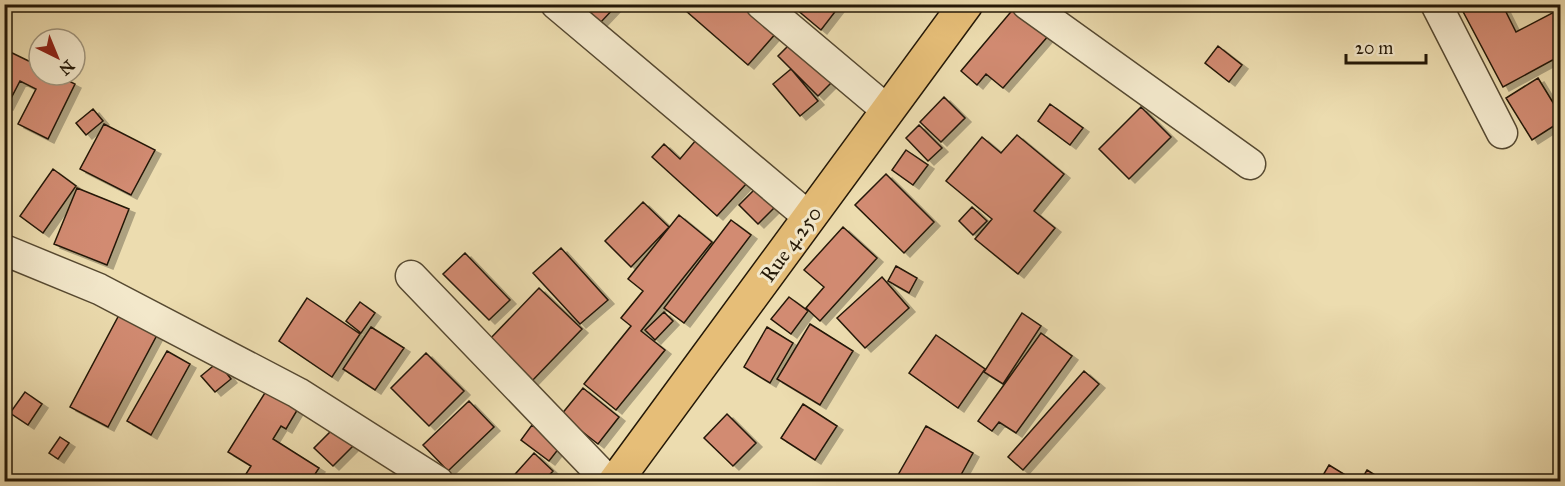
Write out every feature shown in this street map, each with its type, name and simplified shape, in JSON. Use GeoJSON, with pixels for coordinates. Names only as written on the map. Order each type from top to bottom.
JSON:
{"type":"FeatureCollection","features":[{"type":"Feature","properties":{"kind":"main road","name":"Rue 4.250"},"geometry":{"type":"LineString","coordinates":[[615,482],[966,4]]}},
{"type":"Feature","properties":{"kind":"street"},"geometry":{"type":"LineString","coordinates":[[556,4],[810,218]]}},
{"type":"Feature","properties":{"kind":"street"},"geometry":{"type":"LineString","coordinates":[[761,4],[888,111]]}},
{"type":"Feature","properties":{"kind":"street"},"geometry":{"type":"LineString","coordinates":[[1027,4],[1250,164]]}},
{"type":"Feature","properties":{"kind":"street"},"geometry":{"type":"LineString","coordinates":[[1436,4],[1502,133]]}},
{"type":"Feature","properties":{"kind":"street"},"geometry":{"type":"LineString","coordinates":[[4,250],[99,289],[298,393],[438,482]]}},
{"type":"Feature","properties":{"kind":"street"},"geometry":{"type":"LineString","coordinates":[[411,276],[609,482]]}},
{"type":"Feature","properties":{"kind":"building"},"geometry":{"type":"Polygon","coordinates":[[[582,4],[617,4],[617,5],[600,23],[582,4]]]}},
{"type":"Feature","properties":{"kind":"building"},"geometry":{"type":"Polygon","coordinates":[[[678,4],[746,4],[777,32],[748,65],[678,4]]]}},
{"type":"Feature","properties":{"kind":"building"},"geometry":{"type":"Polygon","coordinates":[[[790,4],[841,4],[821,30],[790,4]]]}},
{"type":"Feature","properties":{"kind":"building"},"geometry":{"type":"Polygon","coordinates":[[[1459,4],[1502,4],[1516,32],[1558,10],[1560,56],[1503,87],[1459,4]]]}},
{"type":"Feature","properties":{"kind":"building"},"geometry":{"type":"Polygon","coordinates":[[[1015,7],[1049,35],[1003,88],[986,74],[977,85],[961,71],[1015,7]]]}},
{"type":"Feature","properties":{"kind":"building"},"geometry":{"type":"Polygon","coordinates":[[[795,39],[835,79],[818,96],[778,56],[795,39]]]}},
{"type":"Feature","properties":{"kind":"building"},"geometry":{"type":"Polygon","coordinates":[[[1218,46],[1242,65],[1229,82],[1205,63],[1218,46]]]}},
{"type":"Feature","properties":{"kind":"building"},"geometry":{"type":"Polygon","coordinates":[[[4,49],[27,60],[27,84],[20,81],[7,106],[4,105],[4,49]]]}},
{"type":"Feature","properties":{"kind":"building"},"geometry":{"type":"Polygon","coordinates":[[[791,69],[818,101],[800,116],[773,84],[791,69]]]}},
{"type":"Feature","properties":{"kind":"building"},"geometry":{"type":"Polygon","coordinates":[[[1538,78],[1560,114],[1560,122],[1532,140],[1506,98],[1538,78]]]}},
{"type":"Feature","properties":{"kind":"building"},"geometry":{"type":"Polygon","coordinates":[[[32,87],[74,87],[48,139],[18,124],[36,89],[32,87]]]}},
{"type":"Feature","properties":{"kind":"building"},"geometry":{"type":"Polygon","coordinates":[[[944,97],[965,118],[941,142],[920,122],[944,97]]]}},
{"type":"Feature","properties":{"kind":"building"},"geometry":{"type":"Polygon","coordinates":[[[1050,104],[1083,128],[1070,145],[1038,121],[1050,104]]]}},
{"type":"Feature","properties":{"kind":"building"},"geometry":{"type":"Polygon","coordinates":[[[1141,107],[1171,137],[1129,179],[1099,149],[1141,107]]]}},
{"type":"Feature","properties":{"kind":"building"},"geometry":{"type":"Polygon","coordinates":[[[93,109],[103,121],[86,135],[76,123],[93,109]]]}},
{"type":"Feature","properties":{"kind":"building"},"geometry":{"type":"Polygon","coordinates":[[[104,124],[155,150],[131,195],[80,169],[104,124]]]}},
{"type":"Feature","properties":{"kind":"building"},"geometry":{"type":"Polygon","coordinates":[[[919,125],[942,148],[928,161],[906,138],[919,125]]]}},
{"type":"Feature","properties":{"kind":"building"},"geometry":{"type":"Polygon","coordinates":[[[1017,135],[1064,174],[1034,211],[1055,228],[1018,274],[975,239],[992,219],[946,181],[982,137],[1001,153],[1017,135]]]}},
{"type":"Feature","properties":{"kind":"building"},"geometry":{"type":"Polygon","coordinates":[[[696,140],[746,184],[717,216],[652,157],[664,144],[680,159],[696,140]]]}},
{"type":"Feature","properties":{"kind":"building"},"geometry":{"type":"Polygon","coordinates":[[[906,150],[928,165],[913,185],[892,170],[906,150]]]}},
{"type":"Feature","properties":{"kind":"building"},"geometry":{"type":"Polygon","coordinates":[[[53,169],[76,186],[43,233],[20,216],[53,169]]]}},
{"type":"Feature","properties":{"kind":"building"},"geometry":{"type":"Polygon","coordinates":[[[886,174],[934,222],[904,253],[855,205],[886,174]]]}},
{"type":"Feature","properties":{"kind":"building"},"geometry":{"type":"Polygon","coordinates":[[[769,175],[788,194],[758,224],[739,205],[769,175]]]}},
{"type":"Feature","properties":{"kind":"building"},"geometry":{"type":"Polygon","coordinates":[[[77,188],[129,209],[107,265],[54,244],[77,188]]]}},
{"type":"Feature","properties":{"kind":"building"},"geometry":{"type":"Polygon","coordinates":[[[643,202],[669,227],[631,267],[605,241],[643,202]]]}},
{"type":"Feature","properties":{"kind":"building"},"geometry":{"type":"Polygon","coordinates":[[[972,207],[987,221],[973,235],[959,221],[972,207]]]}},
{"type":"Feature","properties":{"kind":"building"},"geometry":{"type":"Polygon","coordinates":[[[679,215],[712,242],[641,331],[665,350],[616,410],[584,384],[631,326],[621,318],[643,291],[628,279],[679,215]]]}},
{"type":"Feature","properties":{"kind":"building"},"geometry":{"type":"Polygon","coordinates":[[[731,220],[751,235],[684,323],[664,308],[731,220]]]}},
{"type":"Feature","properties":{"kind":"building"},"geometry":{"type":"Polygon","coordinates":[[[843,227],[877,258],[820,321],[806,308],[824,287],[804,270],[843,227]]]}},
{"type":"Feature","properties":{"kind":"building"},"geometry":{"type":"Polygon","coordinates":[[[561,248],[608,300],[580,324],[533,273],[561,248]]]}},
{"type":"Feature","properties":{"kind":"building"},"geometry":{"type":"Polygon","coordinates":[[[465,253],[510,300],[489,320],[443,274],[465,253]]]}},
{"type":"Feature","properties":{"kind":"building"},"geometry":{"type":"Polygon","coordinates":[[[896,266],[917,278],[909,293],[888,281],[896,266]]]}},
{"type":"Feature","properties":{"kind":"building"},"geometry":{"type":"Polygon","coordinates":[[[882,277],[909,308],[865,348],[837,318],[882,277]]]}},
{"type":"Feature","properties":{"kind":"building"},"geometry":{"type":"Polygon","coordinates":[[[539,288],[582,329],[531,382],[488,341],[539,288]]]}},
{"type":"Feature","properties":{"kind":"building"},"geometry":{"type":"Polygon","coordinates":[[[789,297],[808,311],[791,334],[771,319],[789,297]]]}},
{"type":"Feature","properties":{"kind":"building"},"geometry":{"type":"Polygon","coordinates":[[[307,298],[360,334],[332,377],[279,341],[307,298]]]}},
{"type":"Feature","properties":{"kind":"building"},"geometry":{"type":"Polygon","coordinates":[[[360,302],[375,313],[361,333],[346,321],[360,302]]]}},
{"type":"Feature","properties":{"kind":"building"},"geometry":{"type":"Polygon","coordinates":[[[664,312],[673,321],[655,340],[645,330],[664,312]]]}},
{"type":"Feature","properties":{"kind":"building"},"geometry":{"type":"Polygon","coordinates":[[[1022,313],[1041,326],[1003,384],[984,372],[1022,313]]]}},
{"type":"Feature","properties":{"kind":"building"},"geometry":{"type":"Polygon","coordinates":[[[119,315],[157,335],[108,427],[70,407],[119,315]]]}},
{"type":"Feature","properties":{"kind":"building"},"geometry":{"type":"Polygon","coordinates":[[[810,324],[853,351],[820,405],[777,379],[810,324]]]}},
{"type":"Feature","properties":{"kind":"building"},"geometry":{"type":"Polygon","coordinates":[[[371,327],[404,348],[375,390],[343,369],[371,327]]]}},
{"type":"Feature","properties":{"kind":"building"},"geometry":{"type":"Polygon","coordinates":[[[767,327],[793,343],[770,383],[744,367],[767,327]]]}},
{"type":"Feature","properties":{"kind":"building"},"geometry":{"type":"Polygon","coordinates":[[[1041,333],[1072,356],[1016,433],[999,422],[992,431],[978,421],[1041,333]]]}},
{"type":"Feature","properties":{"kind":"building"},"geometry":{"type":"Polygon","coordinates":[[[936,335],[985,369],[958,408],[909,373],[936,335]]]}},
{"type":"Feature","properties":{"kind":"building"},"geometry":{"type":"Polygon","coordinates":[[[167,351],[190,364],[151,435],[127,421],[167,351]]]}},
{"type":"Feature","properties":{"kind":"building"},"geometry":{"type":"Polygon","coordinates":[[[426,353],[464,391],[429,426],[391,388],[426,353]]]}},
{"type":"Feature","properties":{"kind":"building"},"geometry":{"type":"Polygon","coordinates":[[[218,362],[231,379],[215,392],[201,376],[218,362]]]}},
{"type":"Feature","properties":{"kind":"building"},"geometry":{"type":"Polygon","coordinates":[[[1084,371],[1099,384],[1023,470],[1008,457],[1084,371]]]}},
{"type":"Feature","properties":{"kind":"building"},"geometry":{"type":"Polygon","coordinates":[[[268,388],[299,407],[286,429],[281,426],[273,439],[319,468],[310,482],[241,482],[251,466],[228,452],[268,388]]]}},
{"type":"Feature","properties":{"kind":"building"},"geometry":{"type":"Polygon","coordinates":[[[583,388],[619,417],[598,444],[561,415],[583,388]]]}},
{"type":"Feature","properties":{"kind":"building"},"geometry":{"type":"Polygon","coordinates":[[[25,392],[42,404],[28,425],[10,413],[25,392]]]}},
{"type":"Feature","properties":{"kind":"building"},"geometry":{"type":"Polygon","coordinates":[[[469,401],[494,427],[448,471],[423,445],[469,401]]]}},
{"type":"Feature","properties":{"kind":"building"},"geometry":{"type":"Polygon","coordinates":[[[803,404],[837,426],[815,460],[781,438],[803,404]]]}},
{"type":"Feature","properties":{"kind":"building"},"geometry":{"type":"Polygon","coordinates":[[[727,414],[756,443],[733,466],[704,438],[727,414]]]}},
{"type":"Feature","properties":{"kind":"building"},"geometry":{"type":"Polygon","coordinates":[[[338,424],[357,442],[333,466],[314,448],[338,424]]]}},
{"type":"Feature","properties":{"kind":"building"},"geometry":{"type":"Polygon","coordinates":[[[532,425],[560,447],[549,461],[521,440],[532,425]]]}},
{"type":"Feature","properties":{"kind":"building"},"geometry":{"type":"Polygon","coordinates":[[[926,426],[973,453],[957,482],[894,482],[926,426]]]}},
{"type":"Feature","properties":{"kind":"building"},"geometry":{"type":"Polygon","coordinates":[[[60,437],[69,443],[58,459],[49,453],[60,437]]]}},
{"type":"Feature","properties":{"kind":"building"},"geometry":{"type":"Polygon","coordinates":[[[534,453],[553,471],[543,482],[508,482],[534,453]]]}},
{"type":"Feature","properties":{"kind":"building"},"geometry":{"type":"Polygon","coordinates":[[[1329,465],[1352,479],[1351,482],[1319,482],[1329,465]]]}},
{"type":"Feature","properties":{"kind":"building"},"geometry":{"type":"Polygon","coordinates":[[[1367,470],[1386,482],[1360,482],[1367,470]]]}}]}
